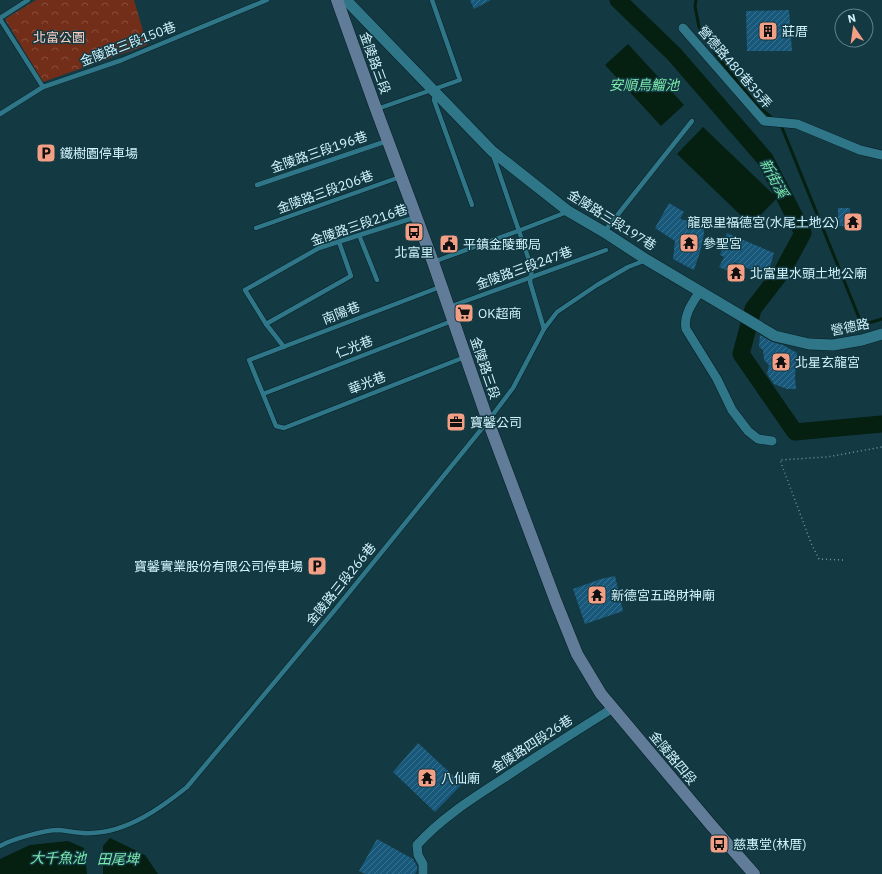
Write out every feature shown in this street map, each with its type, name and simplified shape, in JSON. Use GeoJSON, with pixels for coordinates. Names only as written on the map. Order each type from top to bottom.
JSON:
{"type":"FeatureCollection","features":[{"type":"Feature","properties":{"kind":"main road","name":"金陵路三段"},"geometry":{"type":"LineString","coordinates":[[337,0],[450,307],[488,421],[577,654]]}},
{"type":"Feature","properties":{"kind":"main road","name":"金陵路四段"},"geometry":{"type":"LineString","coordinates":[[577,654],[601,694],[754,874]]}},
{"type":"Feature","properties":{"kind":"street","name":"金陵路三段197巷"},"geometry":{"type":"LineString","coordinates":[[346,0],[492,151],[568,212],[604,232],[647,260],[735,312]]}},
{"type":"Feature","properties":{"kind":"street","name":"營德路480巷35弄"},"geometry":{"type":"LineString","coordinates":[[683,28],[764,121],[797,124],[860,150],[882,155]]}},
{"type":"Feature","properties":{"kind":"street"},"geometry":{"type":"LineString","coordinates":[[700,291],[685,317],[684,323],[686,329],[717,379],[732,410],[744,426],[758,439],[772,441]]}},
{"type":"Feature","properties":{"kind":"street","name":"營德路"},"geometry":{"type":"LineString","coordinates":[[735,312],[775,336],[809,344],[833,346],[882,334]]}},
{"type":"Feature","properties":{"kind":"street","name":"金陵路四段26巷"},"geometry":{"type":"LineString","coordinates":[[423,874],[417,845],[426,835],[477,795],[613,708]]}},
{"type":"Feature","properties":{"kind":"lane"},"geometry":{"type":"LineString","coordinates":[[28,0],[0,18],[43,87]]}},
{"type":"Feature","properties":{"kind":"lane","name":"金陵路三段150巷"},"geometry":{"type":"LineString","coordinates":[[0,114],[43,87],[122,60],[267,0]]}},
{"type":"Feature","properties":{"kind":"lane"},"geometry":{"type":"LineString","coordinates":[[376,109],[434,91],[460,80],[432,0]]}},
{"type":"Feature","properties":{"kind":"lane"},"geometry":{"type":"LineString","coordinates":[[434,91],[434,100],[472,204]]}},
{"type":"Feature","properties":{"kind":"lane"},"geometry":{"type":"LineString","coordinates":[[604,232],[692,121]]}},
{"type":"Feature","properties":{"kind":"lane","name":"金陵路三段196巷"},"geometry":{"type":"LineString","coordinates":[[257,185],[389,140]]}},
{"type":"Feature","properties":{"kind":"lane"},"geometry":{"type":"LineString","coordinates":[[492,151],[532,269],[530,282],[544,329]]}},
{"type":"Feature","properties":{"kind":"lane","name":"金陵路三段206巷"},"geometry":{"type":"LineString","coordinates":[[256,228],[402,176]]}},
{"type":"Feature","properties":{"kind":"lane"},"geometry":{"type":"LineString","coordinates":[[433,262],[568,212]]}},
{"type":"Feature","properties":{"kind":"lane","name":"金陵路三段216巷"},"geometry":{"type":"LineString","coordinates":[[266,324],[245,290],[319,248],[417,216]]}},
{"type":"Feature","properties":{"kind":"lane"},"geometry":{"type":"LineString","coordinates":[[359,235],[377,280]]}},
{"type":"Feature","properties":{"kind":"lane"},"geometry":{"type":"LineString","coordinates":[[284,347],[266,324],[351,276],[339,242]]}},
{"type":"Feature","properties":{"kind":"lane","name":"金陵路三段247巷"},"geometry":{"type":"LineString","coordinates":[[450,307],[606,250]]}},
{"type":"Feature","properties":{"kind":"lane","name":"金陵路三段266巷"},"geometry":{"type":"LineString","coordinates":[[0,846],[29,835],[57,830],[92,833],[119,829],[165,805],[187,787],[211,760],[488,421],[513,388],[544,329],[556,312],[592,288],[628,267],[647,260]]}},
{"type":"Feature","properties":{"kind":"lane","name":"南陽巷"},"geometry":{"type":"LineString","coordinates":[[263,394],[249,360],[441,286]]}},
{"type":"Feature","properties":{"kind":"lane","name":"仁光巷"},"geometry":{"type":"LineString","coordinates":[[263,394],[454,320]]}},
{"type":"Feature","properties":{"kind":"lane","name":"華光巷"},"geometry":{"type":"LineString","coordinates":[[263,394],[276,426],[284,428],[466,356]]}},
{"type":"Feature","properties":{"kind":"path"},"geometry":{"type":"LineString","coordinates":[[843,560],[819,559],[811,543],[780,460],[827,457],[882,447]]}},
{"type":"Feature","properties":{"kind":"green space","name":"北富公園"},"geometry":{"type":"Polygon","coordinates":[[[36,0],[134,0],[147,45],[43,82],[5,19],[36,0]]]}},
{"type":"Feature","properties":{"kind":"water","name":"安順烏鰡池"},"geometry":{"type":"Polygon","coordinates":[[[628,44],[684,105],[661,126],[605,65],[628,44]]]}},
{"type":"Feature","properties":{"kind":"water"},"geometry":{"type":"Polygon","coordinates":[[[703,127],[777,198],[751,225],[677,154],[703,127]]]}},
{"type":"Feature","properties":{"kind":"water","name":"田尾埤"},"geometry":{"type":"Polygon","coordinates":[[[110,838],[145,855],[158,874],[103,874],[103,846],[110,838]]]}},
{"type":"Feature","properties":{"kind":"water","name":"大千魚池"},"geometry":{"type":"Polygon","coordinates":[[[68,841],[84,848],[87,874],[0,874],[0,859],[30,845],[68,841]]]}},
{"type":"Feature","properties":{"kind":"building"},"geometry":{"type":"Polygon","coordinates":[[[470,0],[491,0],[474,9],[470,0]]]}},
{"type":"Feature","properties":{"kind":"building","name":"莊厝"},"geometry":{"type":"Polygon","coordinates":[[[789,10],[792,51],[747,51],[746,11],[789,10]]]}},
{"type":"Feature","properties":{"kind":"building","name":"參聖宮"},"geometry":{"type":"Polygon","coordinates":[[[669,203],[684,212],[680,219],[703,224],[704,234],[694,270],[673,259],[675,241],[655,228],[669,203]]]}},
{"type":"Feature","properties":{"kind":"building"},"geometry":{"type":"Polygon","coordinates":[[[838,208],[850,208],[850,226],[838,226],[838,208]]]}},
{"type":"Feature","properties":{"kind":"building"},"geometry":{"type":"Polygon","coordinates":[[[727,233],[774,253],[767,277],[734,262],[730,272],[719,267],[724,257],[720,255],[727,233]]]}},
{"type":"Feature","properties":{"kind":"building","name":"北星玄龍宮"},"geometry":{"type":"Polygon","coordinates":[[[760,335],[797,353],[795,377],[796,389],[787,389],[774,384],[767,374],[769,365],[764,360],[763,350],[759,347],[760,335]]]}},
{"type":"Feature","properties":{"kind":"building","name":"新德宮五路財神廟"},"geometry":{"type":"Polygon","coordinates":[[[615,576],[623,611],[585,624],[573,589],[601,579],[615,576]]]}},
{"type":"Feature","properties":{"kind":"building","name":"八仙廟"},"geometry":{"type":"Polygon","coordinates":[[[418,743],[462,784],[435,812],[393,772],[418,743]]]}},
{"type":"Feature","properties":{"kind":"building"},"geometry":{"type":"Polygon","coordinates":[[[377,839],[413,859],[417,866],[415,874],[365,874],[359,871],[377,839]]]}},
{"type":"Feature","properties":{"kind":"waterway","name":"新街溪"},"geometry":{"type":"LineString","coordinates":[[618,0],[674,54],[765,159],[803,233],[783,270],[753,309],[741,354],[795,432],[882,424]]}},
{"type":"Feature","properties":{"kind":"waterway"},"geometry":{"type":"LineString","coordinates":[[696,0],[695,6],[699,27],[717,56],[756,104],[773,119]]}},
{"type":"Feature","properties":{"kind":"waterway"},"geometry":{"type":"LineString","coordinates":[[779,124],[781,125],[862,325],[882,319]]}},
{"type":"Feature","properties":{"kind":"place","name":"莊厝"},"geometry":{"type":"Point","coordinates":[768,31]}},
{"type":"Feature","properties":{"kind":"place","name":"鐵樹園停車場"},"geometry":{"type":"Point","coordinates":[46,153]}},
{"type":"Feature","properties":{"kind":"place","name":"龍恩里福德宮(水尾土地公)"},"geometry":{"type":"Point","coordinates":[853,222]}},
{"type":"Feature","properties":{"kind":"place","name":"北富里"},"geometry":{"type":"Point","coordinates":[414,232]}},
{"type":"Feature","properties":{"kind":"place","name":"參聖宮"},"geometry":{"type":"Point","coordinates":[689,243]}},
{"type":"Feature","properties":{"kind":"place","name":"平鎮金陵郵局"},"geometry":{"type":"Point","coordinates":[449,244]}},
{"type":"Feature","properties":{"kind":"place","name":"北富里水頭土地公廟"},"geometry":{"type":"Point","coordinates":[736,273]}},
{"type":"Feature","properties":{"kind":"place","name":"OK超商"},"geometry":{"type":"Point","coordinates":[464,313]}},
{"type":"Feature","properties":{"kind":"place","name":"北星玄龍宮"},"geometry":{"type":"Point","coordinates":[781,362]}},
{"type":"Feature","properties":{"kind":"place","name":"寶馨公司"},"geometry":{"type":"Point","coordinates":[456,422]}},
{"type":"Feature","properties":{"kind":"place","name":"寶馨實業股份有限公司停車場"},"geometry":{"type":"Point","coordinates":[317,566]}},
{"type":"Feature","properties":{"kind":"place","name":"新德宮五路財神廟"},"geometry":{"type":"Point","coordinates":[597,595]}},
{"type":"Feature","properties":{"kind":"place","name":"八仙廟"},"geometry":{"type":"Point","coordinates":[427,778]}},
{"type":"Feature","properties":{"kind":"place","name":"慈惠堂(林厝)"},"geometry":{"type":"Point","coordinates":[719,844]}}]}
